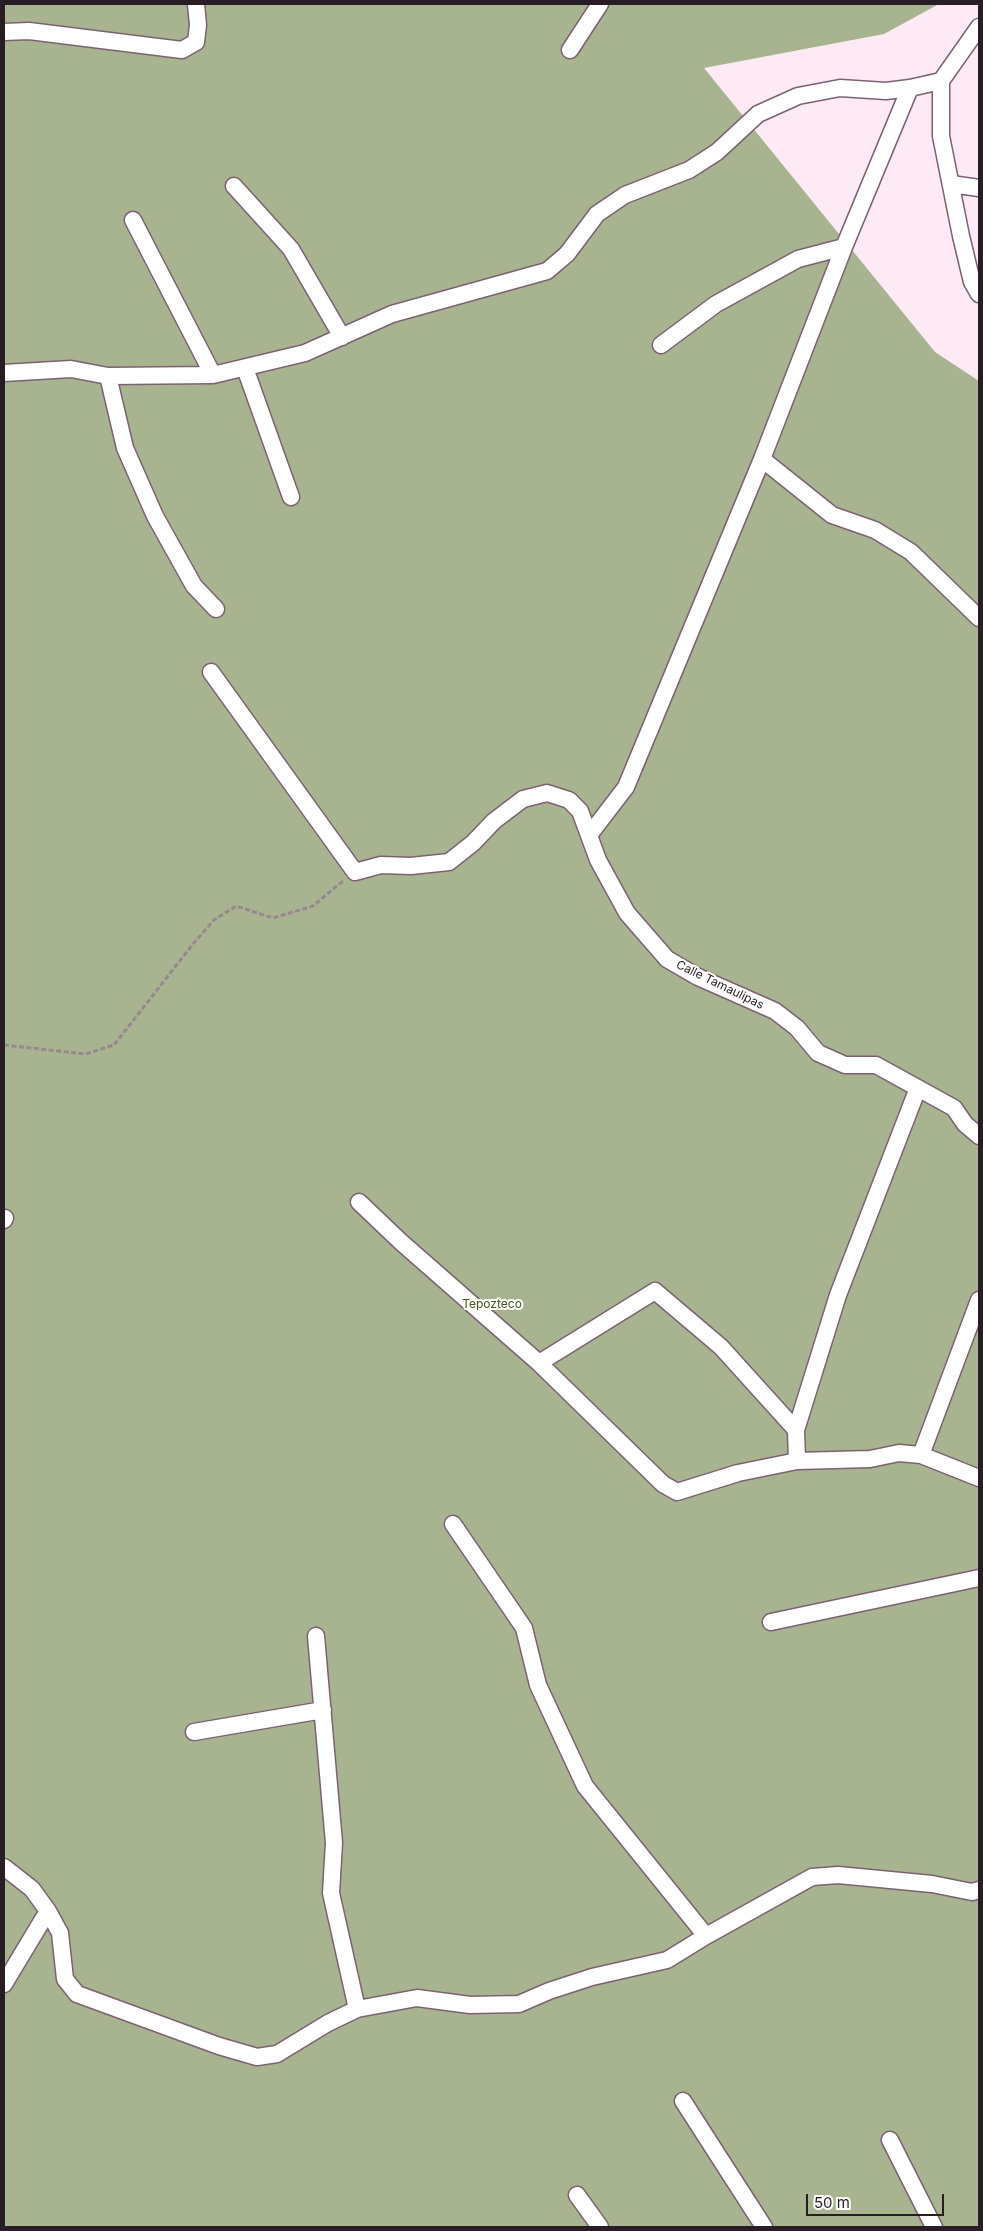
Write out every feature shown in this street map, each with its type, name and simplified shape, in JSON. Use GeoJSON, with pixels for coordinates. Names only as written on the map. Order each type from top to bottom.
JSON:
{"type":"FeatureCollection","features":[{"type":"Feature","properties":{"kind":"street"},"geometry":{"type":"LineString","coordinates":[[4,32],[29,31],[182,50],[196,42],[198,25],[196,4]]}},
{"type":"Feature","properties":{"kind":"street"},"geometry":{"type":"LineString","coordinates":[[570,50],[600,4]]}},
{"type":"Feature","properties":{"kind":"street"},"geometry":{"type":"LineString","coordinates":[[4,373],[71,369],[108,376],[213,375],[305,354],[392,314],[547,271],[567,254],[597,214],[624,195],[688,170],[717,152],[758,114],[798,96],[840,88],[886,91],[940,81],[974,43],[979,27]]}},
{"type":"Feature","properties":{"kind":"street"},"geometry":{"type":"LineString","coordinates":[[940,81],[941,136],[972,282],[979,294]]}},
{"type":"Feature","properties":{"kind":"street"},"geometry":{"type":"LineString","coordinates":[[590,834],[626,787],[762,459],[844,247],[910,88]]}},
{"type":"Feature","properties":{"kind":"street"},"geometry":{"type":"LineString","coordinates":[[951,184],[979,188]]}},
{"type":"Feature","properties":{"kind":"street"},"geometry":{"type":"LineString","coordinates":[[234,186],[291,249],[342,337]]}},
{"type":"Feature","properties":{"kind":"street"},"geometry":{"type":"LineString","coordinates":[[133,220],[213,375]]}},
{"type":"Feature","properties":{"kind":"street"},"geometry":{"type":"LineString","coordinates":[[661,345],[716,304],[798,259],[844,247]]}},
{"type":"Feature","properties":{"kind":"street"},"geometry":{"type":"LineString","coordinates":[[245,368],[291,497]]}},
{"type":"Feature","properties":{"kind":"street"},"geometry":{"type":"LineString","coordinates":[[108,376],[125,448],[155,516],[194,586],[216,609]]}},
{"type":"Feature","properties":{"kind":"street"},"geometry":{"type":"LineString","coordinates":[[762,459],[832,515],[875,530],[911,552],[979,618]]}},
{"type":"Feature","properties":{"kind":"street"},"geometry":{"type":"LineString","coordinates":[[212,672],[355,872]]}},
{"type":"Feature","properties":{"kind":"street","name":"Calle Tamaulipas"},"geometry":{"type":"LineString","coordinates":[[355,872],[381,865],[411,866],[449,862],[473,843],[494,821],[523,799],[548,793],[569,800],[580,811],[598,860],[627,913],[667,959],[698,977],[775,1011],[797,1028],[818,1053],[845,1065],[876,1065],[954,1108],[965,1124],[979,1136]]}},
{"type":"Feature","properties":{"kind":"street"},"geometry":{"type":"LineString","coordinates":[[797,1461],[796,1430],[838,1294],[918,1088]]}},
{"type":"Feature","properties":{"kind":"street"},"geometry":{"type":"LineString","coordinates":[[359,1202],[401,1242],[539,1363],[663,1484],[676,1492],[738,1473],[797,1461],[870,1458],[899,1453],[921,1455],[979,1478]]}},
{"type":"Feature","properties":{"kind":"street"},"geometry":{"type":"LineString","coordinates":[[539,1363],[655,1291],[721,1347],[796,1430]]}},
{"type":"Feature","properties":{"kind":"street"},"geometry":{"type":"LineString","coordinates":[[921,1455],[979,1300]]}},
{"type":"Feature","properties":{"kind":"street"},"geometry":{"type":"LineString","coordinates":[[453,1524],[524,1628],[538,1685],[585,1786],[706,1936]]}},
{"type":"Feature","properties":{"kind":"street"},"geometry":{"type":"LineString","coordinates":[[771,1622],[979,1578]]}},
{"type":"Feature","properties":{"kind":"street"},"geometry":{"type":"LineString","coordinates":[[316,1636],[334,1843],[332,1893],[357,2009]]}},
{"type":"Feature","properties":{"kind":"street"},"geometry":{"type":"LineString","coordinates":[[194,1732],[323,1710]]}},
{"type":"Feature","properties":{"kind":"street"},"geometry":{"type":"LineString","coordinates":[[4,1867],[32,1889],[48,1911],[60,1933],[65,1979],[77,1994],[257,2058],[276,2054],[328,2023],[357,2009],[417,1998],[470,2005],[519,2004],[592,1976],[667,1960],[812,1877],[838,1875],[932,1884],[972,1892],[979,1890]]}},
{"type":"Feature","properties":{"kind":"street"},"geometry":{"type":"LineString","coordinates":[[4,1984],[48,1911]]}},
{"type":"Feature","properties":{"kind":"street"},"geometry":{"type":"LineString","coordinates":[[683,2101],[764,2227]]}},
{"type":"Feature","properties":{"kind":"street"},"geometry":{"type":"LineString","coordinates":[[890,2140],[934,2227]]}},
{"type":"Feature","properties":{"kind":"street"},"geometry":{"type":"LineString","coordinates":[[576,2195],[600,2227]]}},
{"type":"Feature","properties":{"kind":"path"},"geometry":{"type":"LineString","coordinates":[[4,1045],[86,1054],[114,1045],[214,920],[236,906],[273,918],[313,906],[355,872]]}},
{"type":"Feature","properties":{"kind":"green space","name":"Tepozteco"},"geometry":{"type":"Polygon","coordinates":[[[4,4],[939,4],[884,34],[704,68],[935,352],[979,381],[979,2227],[4,2227],[4,4]]]}}]}
